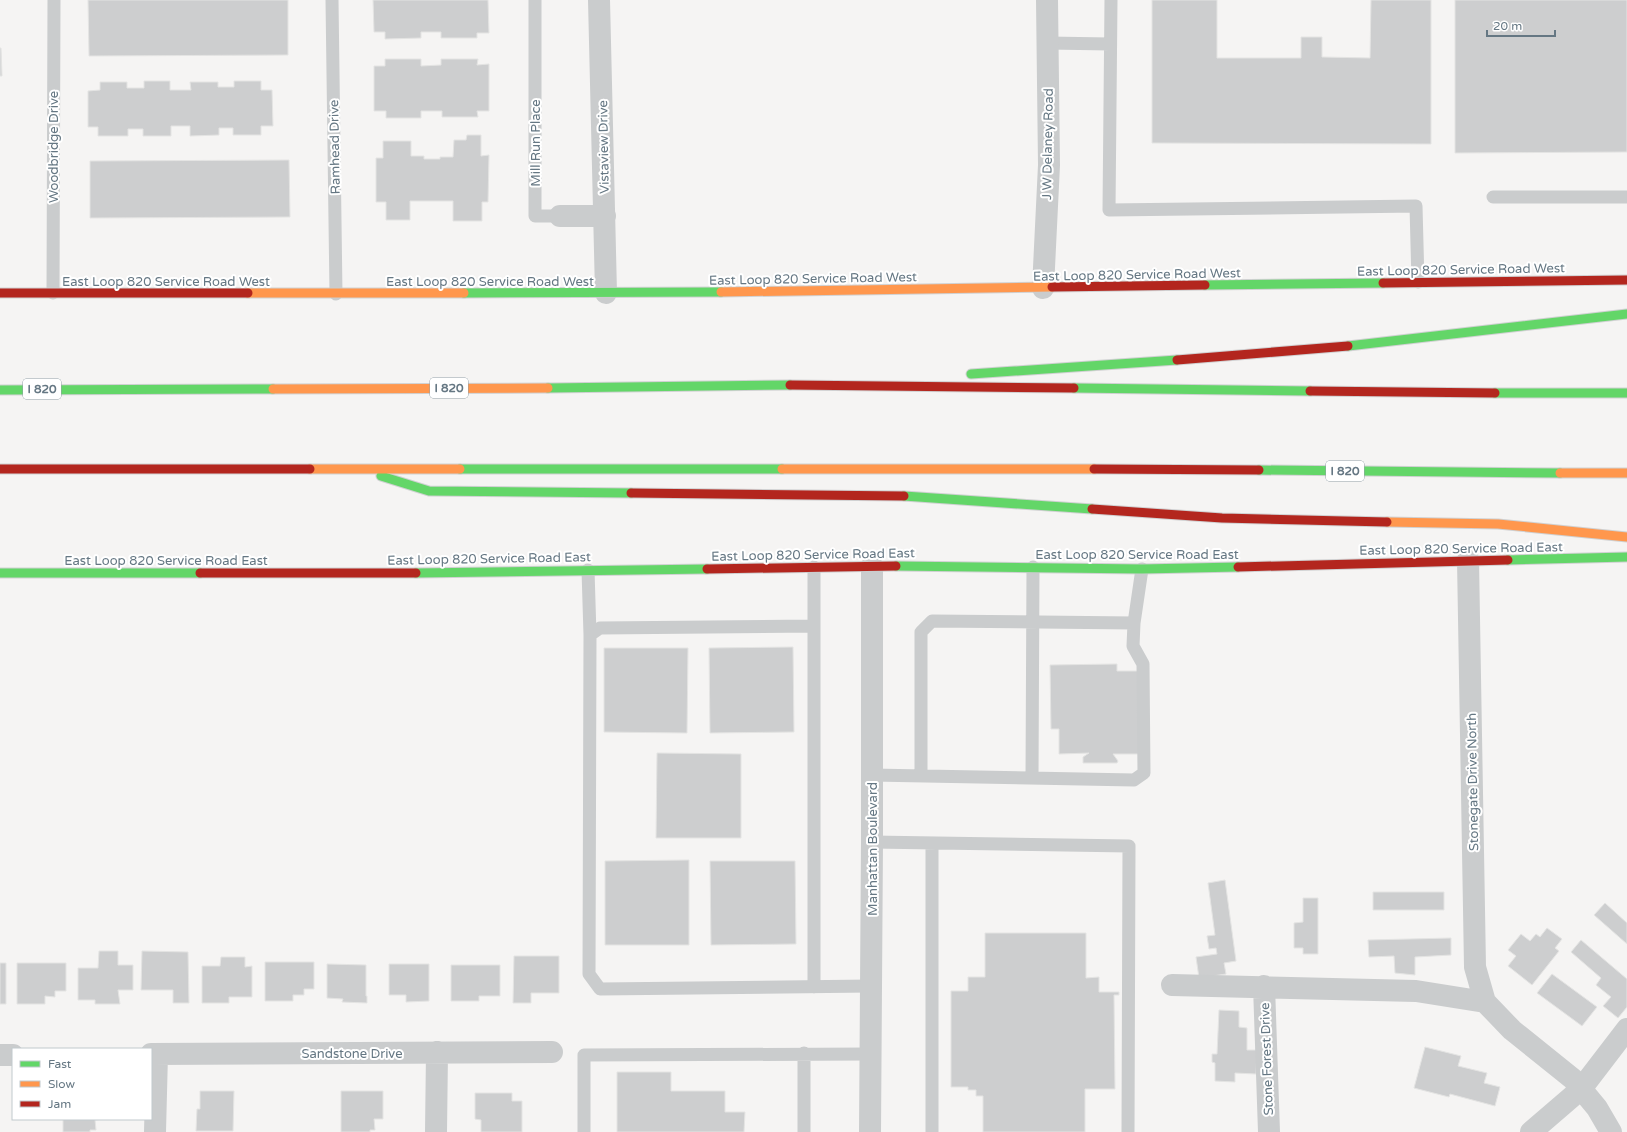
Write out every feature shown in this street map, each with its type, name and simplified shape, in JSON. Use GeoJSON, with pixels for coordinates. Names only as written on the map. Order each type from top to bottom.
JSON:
{"type":"FeatureCollection","features":[{"type":"Feature","properties":{"kind":"main road","name":"East Loop 820 Service Road West"},"geometry":{"type":"LineString","coordinates":[[0,293],[606,293],[1627,280]]}},
{"type":"Feature","properties":{"kind":"main road"},"geometry":{"type":"LineString","coordinates":[[964,374],[1312,350],[1569,322],[1627,314]]}},
{"type":"Feature","properties":{"kind":"main road"},"geometry":{"type":"LineString","coordinates":[[813,385],[924,377]]}},
{"type":"Feature","properties":{"kind":"main road"},"geometry":{"type":"LineString","coordinates":[[0,383],[84,388]]}},
{"type":"Feature","properties":{"kind":"main road","name":"I 820"},"geometry":{"type":"LineString","coordinates":[[0,390],[84,388],[526,388],[813,385],[1546,394],[1627,393]]}},
{"type":"Feature","properties":{"kind":"main road","name":"I 820"},"geometry":{"type":"LineString","coordinates":[[0,469],[1072,469],[1627,474]]}},
{"type":"Feature","properties":{"kind":"main road"},"geometry":{"type":"LineString","coordinates":[[360,469],[429,491],[910,496],[1222,518],[1498,524],[1627,537]]}},
{"type":"Feature","properties":{"kind":"main road","name":"East Loop 820 Service Road East"},"geometry":{"type":"LineString","coordinates":[[0,573],[427,573],[872,566],[1142,569],[1627,557]]}},
{"type":"Feature","properties":{"kind":"street","name":"Vistaview Drive"},"geometry":{"type":"LineString","coordinates":[[599,0],[606,293]]}},
{"type":"Feature","properties":{"kind":"street","name":"J W Delaney Road"},"geometry":{"type":"LineString","coordinates":[[1043,288],[1049,165],[1047,0]]}},
{"type":"Feature","properties":{"kind":"street","name":"Mill Run Place"},"geometry":{"type":"LineString","coordinates":[[560,216],[605,216]]}},
{"type":"Feature","properties":{"kind":"street","name":"Stonegate Drive North"},"geometry":{"type":"LineString","coordinates":[[1468,560],[1475,967],[1485,1002],[1512,1030],[1573,1079],[1597,1108],[1611,1132]]}},
{"type":"Feature","properties":{"kind":"street","name":"Manhattan Boulevard"},"geometry":{"type":"LineString","coordinates":[[870,1132],[872,566]]}},
{"type":"Feature","properties":{"kind":"street"},"geometry":{"type":"LineString","coordinates":[[1172,985],[1264,986],[1416,991],[1485,1002]]}},
{"type":"Feature","properties":{"kind":"street","name":"Stone Forest Drive"},"geometry":{"type":"LineString","coordinates":[[1264,986],[1269,1132]]}},
{"type":"Feature","properties":{"kind":"street"},"geometry":{"type":"LineString","coordinates":[[1530,1132],[1582,1089],[1627,1029]]}},
{"type":"Feature","properties":{"kind":"street"},"geometry":{"type":"LineString","coordinates":[[436,1132],[437,1052]]}},
{"type":"Feature","properties":{"kind":"street","name":"Sandstone Drive"},"geometry":{"type":"LineString","coordinates":[[154,1054],[552,1052]]}},
{"type":"Feature","properties":{"kind":"street"},"geometry":{"type":"LineString","coordinates":[[154,1054],[155,1132]]}},
{"type":"Feature","properties":{"kind":"street"},"geometry":{"type":"LineString","coordinates":[[0,1055],[12,1055]]}},
{"type":"Feature","properties":{"kind":"lane","name":"Woodbridge Drive"},"geometry":{"type":"LineString","coordinates":[[52,293],[54,0]]}},
{"type":"Feature","properties":{"kind":"lane","name":"Ramhead Drive"},"geometry":{"type":"LineString","coordinates":[[332,0],[336,294]]}},
{"type":"Feature","properties":{"kind":"lane","name":"Mill Run Place"},"geometry":{"type":"LineString","coordinates":[[535,0],[535,216],[560,216]]}},
{"type":"Feature","properties":{"kind":"lane"},"geometry":{"type":"LineString","coordinates":[[1111,0],[1109,210],[1416,206],[1418,282]]}},
{"type":"Feature","properties":{"kind":"lane"},"geometry":{"type":"LineString","coordinates":[[1048,44],[1110,44]]}},
{"type":"Feature","properties":{"kind":"lane"},"geometry":{"type":"LineString","coordinates":[[1493,197],[1627,197]]}},
{"type":"Feature","properties":{"kind":"lane"},"geometry":{"type":"LineString","coordinates":[[814,567],[814,987]]}},
{"type":"Feature","properties":{"kind":"lane"},"geometry":{"type":"LineString","coordinates":[[1032,778],[1033,567]]}},
{"type":"Feature","properties":{"kind":"lane"},"geometry":{"type":"LineString","coordinates":[[872,775],[1134,780],[1144,773],[1143,664],[1133,646],[1134,623],[1142,569]]}},
{"type":"Feature","properties":{"kind":"lane"},"geometry":{"type":"LineString","coordinates":[[588,570],[590,635],[589,974],[600,989],[871,986]]}},
{"type":"Feature","properties":{"kind":"lane"},"geometry":{"type":"LineString","coordinates":[[921,776],[921,632],[932,621],[1134,623]]}},
{"type":"Feature","properties":{"kind":"lane"},"geometry":{"type":"LineString","coordinates":[[590,635],[600,628],[813,626]]}},
{"type":"Feature","properties":{"kind":"lane"},"geometry":{"type":"LineString","coordinates":[[872,842],[1128,846],[1128,1132]]}},
{"type":"Feature","properties":{"kind":"lane"},"geometry":{"type":"LineString","coordinates":[[932,843],[932,1132]]}},
{"type":"Feature","properties":{"kind":"lane"},"geometry":{"type":"LineString","coordinates":[[584,1132],[584,1055],[804,1053],[870,1054]]}},
{"type":"Feature","properties":{"kind":"lane"},"geometry":{"type":"LineString","coordinates":[[804,1053],[804,1132]]}},
{"type":"Feature","properties":{"kind":"building"},"geometry":{"type":"Polygon","coordinates":[[[88,0],[288,0],[288,55],[89,56],[88,0]]]}},
{"type":"Feature","properties":{"kind":"building"},"geometry":{"type":"Polygon","coordinates":[[[373,0],[488,0],[489,33],[477,33],[477,38],[441,38],[441,32],[421,32],[421,38],[385,39],[385,32],[374,32],[373,0]]]}},
{"type":"Feature","properties":{"kind":"building"},"geometry":{"type":"Polygon","coordinates":[[[1152,0],[1217,0],[1217,58],[1301,58],[1301,37],[1322,37],[1322,57],[1370,58],[1371,0],[1431,0],[1431,144],[1152,143],[1152,0]]]}},
{"type":"Feature","properties":{"kind":"building"},"geometry":{"type":"Polygon","coordinates":[[[1455,0],[1627,0],[1627,152],[1455,153],[1455,0]]]}},
{"type":"Feature","properties":{"kind":"building"},"geometry":{"type":"Polygon","coordinates":[[[1,48],[2,76],[0,76],[1,48]]]}},
{"type":"Feature","properties":{"kind":"building"},"geometry":{"type":"Polygon","coordinates":[[[385,59],[421,59],[421,66],[441,65],[441,59],[478,59],[477,65],[489,64],[489,111],[477,111],[478,117],[442,117],[442,111],[421,111],[421,118],[386,118],[386,111],[374,111],[374,66],[385,66],[385,59]]]}},
{"type":"Feature","properties":{"kind":"building"},"geometry":{"type":"Polygon","coordinates":[[[144,81],[170,81],[170,90],[191,90],[190,82],[218,82],[218,87],[234,87],[234,81],[261,81],[261,90],[272,90],[273,126],[261,126],[261,135],[233,135],[233,128],[219,128],[219,135],[190,136],[190,126],[171,126],[171,136],[143,136],[143,129],[128,129],[128,136],[98,136],[98,127],[88,127],[88,91],[100,90],[100,82],[127,82],[127,88],[144,88],[144,81]]]}},
{"type":"Feature","properties":{"kind":"building"},"geometry":{"type":"Polygon","coordinates":[[[467,135],[481,135],[481,156],[489,155],[488,202],[482,202],[482,221],[453,221],[453,201],[410,201],[410,220],[386,220],[386,202],[376,202],[376,158],[383,158],[383,141],[411,141],[411,156],[424,156],[424,159],[440,159],[440,157],[453,157],[454,140],[466,140],[467,135]]]}},
{"type":"Feature","properties":{"kind":"building"},"geometry":{"type":"Polygon","coordinates":[[[289,160],[290,217],[90,218],[90,161],[289,160]]]}},
{"type":"Feature","properties":{"kind":"building"},"geometry":{"type":"Polygon","coordinates":[[[793,647],[794,732],[710,733],[709,648],[793,647]]]}},
{"type":"Feature","properties":{"kind":"building"},"geometry":{"type":"Polygon","coordinates":[[[604,648],[688,648],[687,733],[604,732],[604,648]]]}},
{"type":"Feature","properties":{"kind":"building"},"geometry":{"type":"Polygon","coordinates":[[[1117,664],[1117,671],[1142,671],[1142,754],[1113,754],[1118,761],[1117,763],[1083,763],[1083,757],[1089,753],[1059,754],[1059,729],[1051,729],[1050,665],[1117,664]]]}},
{"type":"Feature","properties":{"kind":"building"},"geometry":{"type":"Polygon","coordinates":[[[657,753],[741,754],[741,838],[656,838],[657,753]]]}},
{"type":"Feature","properties":{"kind":"building"},"geometry":{"type":"Polygon","coordinates":[[[689,860],[689,945],[605,945],[605,861],[689,860]]]}},
{"type":"Feature","properties":{"kind":"building"},"geometry":{"type":"Polygon","coordinates":[[[710,861],[795,861],[796,944],[711,945],[710,861]]]}},
{"type":"Feature","properties":{"kind":"building"},"geometry":{"type":"Polygon","coordinates":[[[1225,880],[1236,961],[1224,963],[1226,974],[1199,978],[1196,957],[1217,954],[1216,948],[1209,949],[1207,936],[1215,935],[1208,883],[1225,880]]]}},
{"type":"Feature","properties":{"kind":"building"},"geometry":{"type":"Polygon","coordinates":[[[1373,892],[1444,892],[1444,910],[1373,910],[1373,892]]]}},
{"type":"Feature","properties":{"kind":"building"},"geometry":{"type":"Polygon","coordinates":[[[1303,898],[1318,898],[1318,954],[1303,954],[1303,948],[1294,948],[1294,923],[1303,922],[1303,898]]]}},
{"type":"Feature","properties":{"kind":"building"},"geometry":{"type":"Polygon","coordinates":[[[1605,903],[1627,923],[1627,944],[1594,915],[1605,903]]]}},
{"type":"Feature","properties":{"kind":"building"},"geometry":{"type":"Polygon","coordinates":[[[1547,928],[1562,939],[1555,948],[1559,951],[1532,985],[1508,966],[1516,956],[1508,950],[1521,934],[1530,941],[1536,934],[1540,937],[1547,928]]]}},
{"type":"Feature","properties":{"kind":"building"},"geometry":{"type":"Polygon","coordinates":[[[985,933],[1086,933],[1086,978],[1099,977],[1099,992],[1119,992],[1119,995],[1114,995],[1115,1089],[1085,1089],[1085,1132],[983,1132],[983,1096],[976,1096],[976,1090],[968,1090],[968,1087],[951,1087],[951,991],[968,991],[968,977],[985,977],[985,933]]]}},
{"type":"Feature","properties":{"kind":"building"},"geometry":{"type":"Polygon","coordinates":[[[1451,938],[1451,955],[1415,957],[1415,975],[1395,973],[1394,956],[1369,957],[1368,940],[1451,938]]]}},
{"type":"Feature","properties":{"kind":"building"},"geometry":{"type":"Polygon","coordinates":[[[1581,940],[1627,979],[1627,1007],[1618,1018],[1603,1006],[1611,997],[1596,985],[1601,978],[1571,952],[1581,940]]]}},
{"type":"Feature","properties":{"kind":"building"},"geometry":{"type":"Polygon","coordinates":[[[99,951],[118,951],[118,965],[133,965],[133,990],[118,990],[120,1004],[95,1004],[95,1000],[78,1000],[78,968],[98,968],[99,951]]]}},
{"type":"Feature","properties":{"kind":"building"},"geometry":{"type":"Polygon","coordinates":[[[142,951],[188,952],[189,1003],[173,1003],[173,990],[141,990],[142,951]]]}},
{"type":"Feature","properties":{"kind":"building"},"geometry":{"type":"Polygon","coordinates":[[[514,956],[559,956],[559,993],[531,993],[531,1003],[513,1003],[514,956]]]}},
{"type":"Feature","properties":{"kind":"building"},"geometry":{"type":"Polygon","coordinates":[[[221,957],[245,957],[245,967],[252,966],[252,997],[229,997],[229,1003],[202,1003],[202,966],[220,966],[221,957]]]}},
{"type":"Feature","properties":{"kind":"building"},"geometry":{"type":"Polygon","coordinates":[[[265,962],[314,962],[314,989],[304,989],[304,995],[293,995],[293,1001],[265,1001],[265,962]]]}},
{"type":"Feature","properties":{"kind":"building"},"geometry":{"type":"Polygon","coordinates":[[[0,963],[6,963],[6,1004],[0,1004],[0,963]]]}},
{"type":"Feature","properties":{"kind":"building"},"geometry":{"type":"Polygon","coordinates":[[[17,963],[66,963],[66,991],[55,991],[55,997],[45,996],[45,1004],[17,1004],[17,963]]]}},
{"type":"Feature","properties":{"kind":"building"},"geometry":{"type":"Polygon","coordinates":[[[327,964],[366,965],[367,1003],[342,1002],[343,999],[327,998],[327,964]]]}},
{"type":"Feature","properties":{"kind":"building"},"geometry":{"type":"Polygon","coordinates":[[[389,964],[429,964],[429,1001],[406,1002],[406,995],[389,995],[389,964]]]}},
{"type":"Feature","properties":{"kind":"building"},"geometry":{"type":"Polygon","coordinates":[[[451,965],[500,965],[500,996],[479,996],[479,1001],[451,1001],[451,965]]]}},
{"type":"Feature","properties":{"kind":"building"},"geometry":{"type":"Polygon","coordinates":[[[1552,974],[1597,1007],[1582,1026],[1537,993],[1552,974]]]}},
{"type":"Feature","properties":{"kind":"building"},"geometry":{"type":"Polygon","coordinates":[[[1219,1010],[1239,1011],[1239,1027],[1247,1028],[1247,1050],[1257,1050],[1256,1074],[1235,1073],[1235,1082],[1215,1081],[1215,1063],[1212,1062],[1212,1054],[1217,1054],[1219,1010]]]}},
{"type":"Feature","properties":{"kind":"building"},"geometry":{"type":"Polygon","coordinates":[[[1425,1047],[1461,1056],[1458,1066],[1487,1073],[1484,1083],[1500,1087],[1495,1106],[1450,1094],[1449,1097],[1414,1088],[1425,1047]]]}},
{"type":"Feature","properties":{"kind":"building"},"geometry":{"type":"Polygon","coordinates":[[[617,1072],[671,1072],[671,1091],[725,1091],[725,1112],[745,1112],[744,1132],[617,1132],[617,1072]]]}},
{"type":"Feature","properties":{"kind":"building"},"geometry":{"type":"Polygon","coordinates":[[[200,1091],[234,1091],[233,1131],[196,1131],[197,1109],[200,1109],[200,1091]]]}},
{"type":"Feature","properties":{"kind":"building"},"geometry":{"type":"Polygon","coordinates":[[[341,1091],[383,1091],[383,1119],[374,1119],[375,1130],[370,1130],[370,1132],[341,1132],[341,1091]]]}},
{"type":"Feature","properties":{"kind":"building"},"geometry":{"type":"Polygon","coordinates":[[[475,1093],[512,1093],[512,1101],[522,1101],[522,1132],[481,1132],[481,1120],[475,1119],[475,1093]]]}},
{"type":"Feature","properties":{"kind":"building"},"geometry":{"type":"Polygon","coordinates":[[[63,1120],[95,1120],[96,1130],[90,1130],[90,1132],[63,1132],[63,1120]]]}},
{"type":"Feature","properties":{"kind":"traffic: fast"},"geometry":{"type":"LineString","coordinates":[[1205,285],[1383,283]]}},
{"type":"Feature","properties":{"kind":"traffic: fast"},"geometry":{"type":"LineString","coordinates":[[464,293],[721,292]]}},
{"type":"Feature","properties":{"kind":"traffic: fast"},"geometry":{"type":"LineString","coordinates":[[1348,346],[1627,314]]}},
{"type":"Feature","properties":{"kind":"traffic: fast"},"geometry":{"type":"LineString","coordinates":[[971,374],[1177,360]]}},
{"type":"Feature","properties":{"kind":"traffic: fast"},"geometry":{"type":"LineString","coordinates":[[548,388],[790,385]]}},
{"type":"Feature","properties":{"kind":"traffic: fast"},"geometry":{"type":"LineString","coordinates":[[1074,388],[1310,391]]}},
{"type":"Feature","properties":{"kind":"traffic: fast"},"geometry":{"type":"LineString","coordinates":[[0,390],[273,389]]}},
{"type":"Feature","properties":{"kind":"traffic: fast"},"geometry":{"type":"LineString","coordinates":[[1495,393],[1627,393]]}},
{"type":"Feature","properties":{"kind":"traffic: fast"},"geometry":{"type":"LineString","coordinates":[[460,469],[782,469]]}},
{"type":"Feature","properties":{"kind":"traffic: fast"},"geometry":{"type":"LineString","coordinates":[[1259,470],[1560,473]]}},
{"type":"Feature","properties":{"kind":"traffic: fast"},"geometry":{"type":"LineString","coordinates":[[381,476],[429,491],[631,493]]}},
{"type":"Feature","properties":{"kind":"traffic: fast"},"geometry":{"type":"LineString","coordinates":[[904,496],[1092,509]]}},
{"type":"Feature","properties":{"kind":"traffic: fast"},"geometry":{"type":"LineString","coordinates":[[1508,560],[1627,557]]}},
{"type":"Feature","properties":{"kind":"traffic: fast"},"geometry":{"type":"LineString","coordinates":[[896,566],[1142,569],[1238,567]]}},
{"type":"Feature","properties":{"kind":"traffic: fast"},"geometry":{"type":"LineString","coordinates":[[416,573],[707,569]]}},
{"type":"Feature","properties":{"kind":"traffic: fast"},"geometry":{"type":"LineString","coordinates":[[0,573],[200,573]]}},
{"type":"Feature","properties":{"kind":"traffic: slow"},"geometry":{"type":"LineString","coordinates":[[721,292],[1052,287]]}},
{"type":"Feature","properties":{"kind":"traffic: slow"},"geometry":{"type":"LineString","coordinates":[[248,293],[464,293]]}},
{"type":"Feature","properties":{"kind":"traffic: slow"},"geometry":{"type":"LineString","coordinates":[[273,389],[548,388]]}},
{"type":"Feature","properties":{"kind":"traffic: slow"},"geometry":{"type":"LineString","coordinates":[[310,469],[460,469]]}},
{"type":"Feature","properties":{"kind":"traffic: slow"},"geometry":{"type":"LineString","coordinates":[[782,469],[1094,469]]}},
{"type":"Feature","properties":{"kind":"traffic: slow"},"geometry":{"type":"LineString","coordinates":[[1560,473],[1627,473]]}},
{"type":"Feature","properties":{"kind":"traffic: slow"},"geometry":{"type":"LineString","coordinates":[[1387,522],[1498,524],[1627,537]]}},
{"type":"Feature","properties":{"kind":"traffic: jam"},"geometry":{"type":"LineString","coordinates":[[1383,283],[1627,280]]}},
{"type":"Feature","properties":{"kind":"traffic: jam"},"geometry":{"type":"LineString","coordinates":[[1052,287],[1205,285]]}},
{"type":"Feature","properties":{"kind":"traffic: jam"},"geometry":{"type":"LineString","coordinates":[[0,293],[248,293]]}},
{"type":"Feature","properties":{"kind":"traffic: jam"},"geometry":{"type":"LineString","coordinates":[[1177,360],[1348,346]]}},
{"type":"Feature","properties":{"kind":"traffic: jam"},"geometry":{"type":"LineString","coordinates":[[790,385],[1074,388]]}},
{"type":"Feature","properties":{"kind":"traffic: jam"},"geometry":{"type":"LineString","coordinates":[[1310,391],[1495,393]]}},
{"type":"Feature","properties":{"kind":"traffic: jam"},"geometry":{"type":"LineString","coordinates":[[0,469],[310,469]]}},
{"type":"Feature","properties":{"kind":"traffic: jam"},"geometry":{"type":"LineString","coordinates":[[1094,469],[1259,470]]}},
{"type":"Feature","properties":{"kind":"traffic: jam"},"geometry":{"type":"LineString","coordinates":[[631,493],[904,496]]}},
{"type":"Feature","properties":{"kind":"traffic: jam"},"geometry":{"type":"LineString","coordinates":[[1092,509],[1222,518],[1387,522]]}},
{"type":"Feature","properties":{"kind":"traffic: jam"},"geometry":{"type":"LineString","coordinates":[[1238,567],[1508,560]]}},
{"type":"Feature","properties":{"kind":"traffic: jam"},"geometry":{"type":"LineString","coordinates":[[707,569],[896,566]]}},
{"type":"Feature","properties":{"kind":"traffic: jam"},"geometry":{"type":"LineString","coordinates":[[200,573],[416,573]]}}]}
